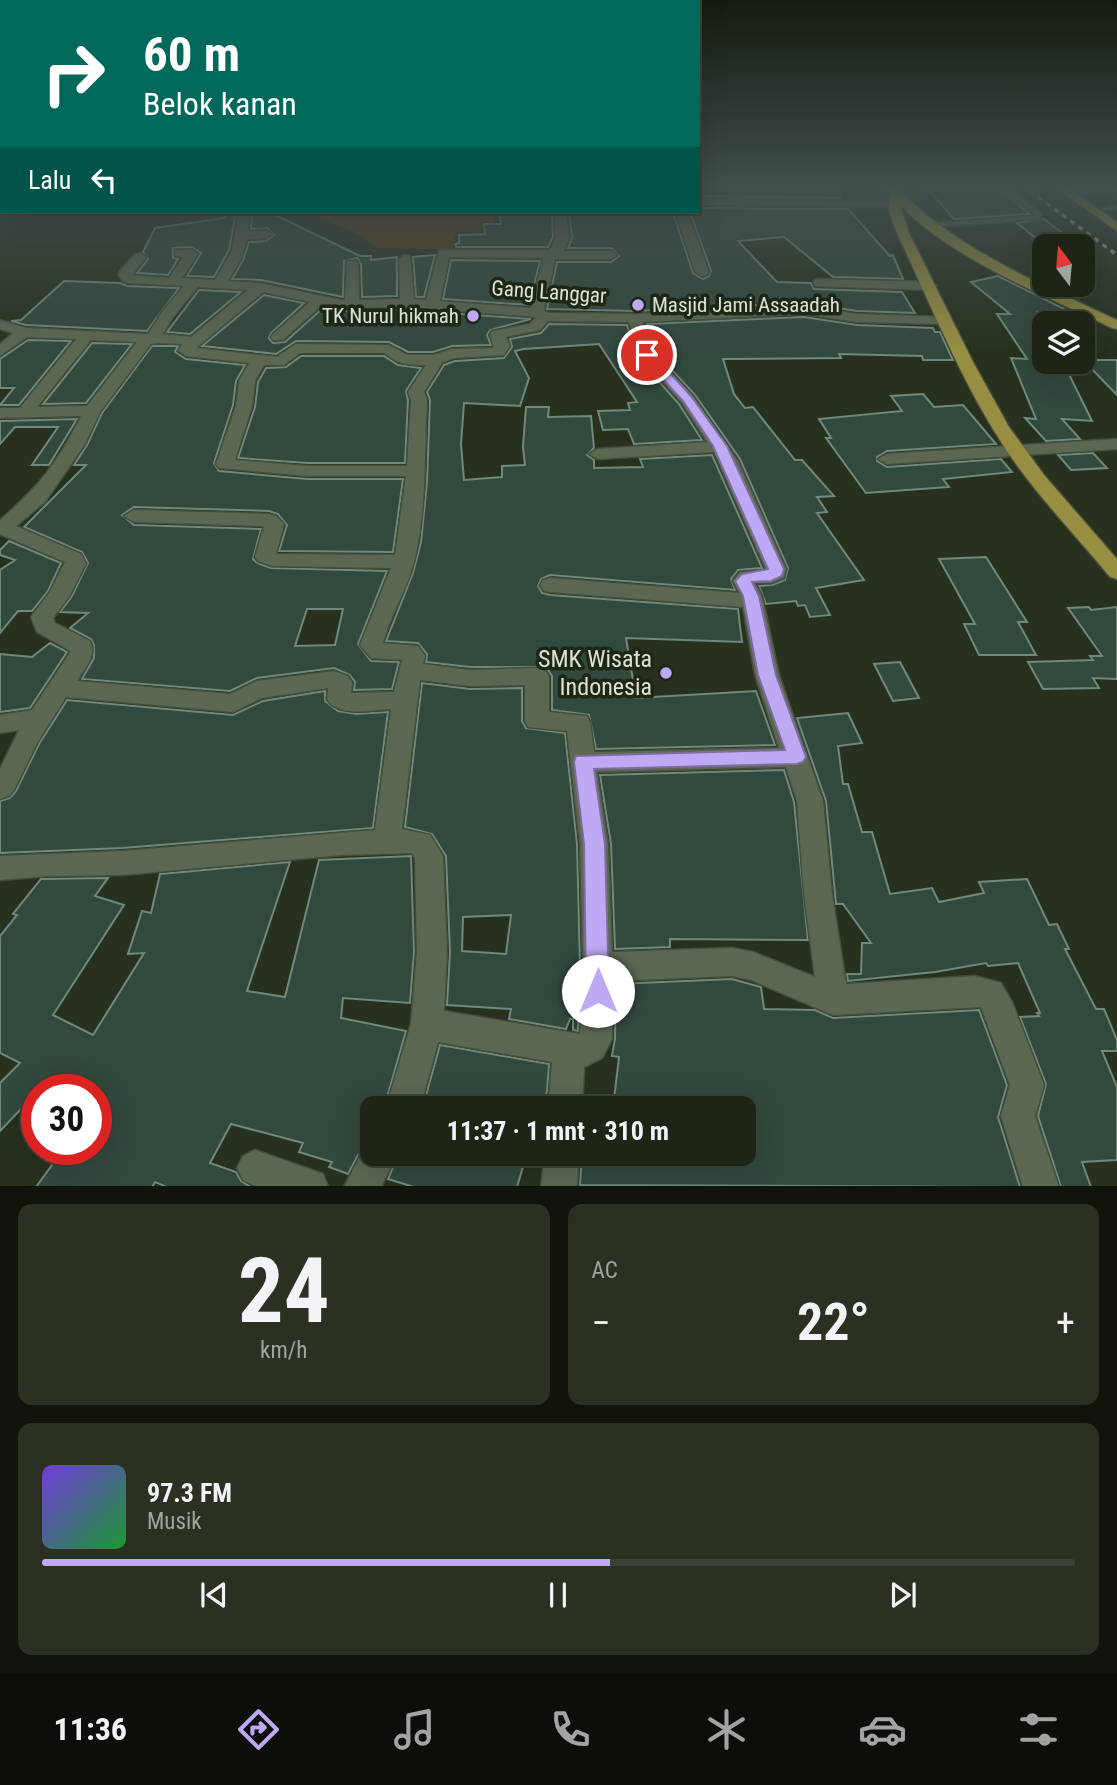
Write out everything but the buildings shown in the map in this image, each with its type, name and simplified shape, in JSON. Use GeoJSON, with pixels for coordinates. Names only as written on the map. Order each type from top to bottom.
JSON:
{"type":"FeatureCollection","features":[{"type":"Feature","properties":{"kind":"main road"},"geometry":{"type":"LineString","coordinates":[[911,240],[944,320],[1016,451],[1117,572]]}},
{"type":"Feature","properties":{"kind":"main road"},"geometry":{"type":"LineString","coordinates":[[957,240],[991,262],[1117,325]]}},
{"type":"Feature","properties":{"kind":"street"},"geometry":{"type":"LineString","coordinates":[[219,284],[236,259],[241,240]]}},
{"type":"Feature","properties":{"kind":"street"},"geometry":{"type":"LineString","coordinates":[[0,324],[24,332],[187,340],[190,344],[186,351],[283,361],[296,348],[326,346],[389,349],[402,359],[435,360],[452,354],[499,352],[503,346],[497,334],[535,327],[540,315],[546,263],[563,240]]}},
{"type":"Feature","properties":{"kind":"street"},"geometry":{"type":"LineString","coordinates":[[691,240],[702,272]]}},
{"type":"Feature","properties":{"kind":"street"},"geometry":{"type":"LineString","coordinates":[[173,282],[192,254],[179,253]]}},
{"type":"Feature","properties":{"kind":"street"},"geometry":{"type":"LineString","coordinates":[[432,306],[443,253],[611,255]]}},
{"type":"Feature","properties":{"kind":"street","name":"Gang Langgar"},"geometry":{"type":"LineString","coordinates":[[141,257],[125,274],[128,279],[260,287],[352,304],[407,303],[540,315],[635,318],[804,310],[857,318],[944,320]]}},
{"type":"Feature","properties":{"kind":"street"},"geometry":{"type":"LineString","coordinates":[[405,258],[407,303]]}},
{"type":"Feature","properties":{"kind":"street"},"geometry":{"type":"LineString","coordinates":[[352,264],[352,304]]}},
{"type":"Feature","properties":{"kind":"street"},"geometry":{"type":"LineString","coordinates":[[0,789],[11,776],[26,738],[82,654],[82,647],[45,627],[42,622],[76,564],[74,558],[1,528],[38,498],[76,444],[92,411],[194,283]]}},
{"type":"Feature","properties":{"kind":"street"},"geometry":{"type":"LineString","coordinates":[[819,284],[930,286]]}},
{"type":"Feature","properties":{"kind":"street"},"geometry":{"type":"LineString","coordinates":[[188,347],[260,287]]}},
{"type":"Feature","properties":{"kind":"street"},"geometry":{"type":"LineString","coordinates":[[278,337],[319,300]]}},
{"type":"Feature","properties":{"kind":"street"},"geometry":{"type":"LineString","coordinates":[[635,318],[647,355],[687,398],[720,446],[776,569],[777,573],[771,576],[744,578],[767,675],[810,801],[818,894],[833,1000]]}},
{"type":"Feature","properties":{"kind":"street"},"geometry":{"type":"LineString","coordinates":[[0,351],[24,332]]}},
{"type":"Feature","properties":{"kind":"street"},"geometry":{"type":"LineString","coordinates":[[24,413],[85,337]]}},
{"type":"Feature","properties":{"kind":"street"},"geometry":{"type":"LineString","coordinates":[[259,359],[247,381],[244,406],[225,464],[307,471],[416,471]]}},
{"type":"Feature","properties":{"kind":"street"},"geometry":{"type":"LineString","coordinates":[[387,840],[404,699],[414,656],[410,652],[379,652],[371,645],[376,623],[404,562],[416,471],[414,453],[419,400],[415,392],[433,368],[435,360]]}},
{"type":"Feature","properties":{"kind":"street"},"geometry":{"type":"LineString","coordinates":[[0,413],[92,411]]}},
{"type":"Feature","properties":{"kind":"street"},"geometry":{"type":"LineString","coordinates":[[887,459],[1117,444]]}},
{"type":"Feature","properties":{"kind":"street"},"geometry":{"type":"LineString","coordinates":[[598,454],[720,446]]}},
{"type":"Feature","properties":{"kind":"street"},"geometry":{"type":"LineString","coordinates":[[134,516],[269,520],[274,524],[265,557],[272,560],[404,562]]}},
{"type":"Feature","properties":{"kind":"street"},"geometry":{"type":"LineString","coordinates":[[550,585],[751,601]]}},
{"type":"Feature","properties":{"kind":"street"},"geometry":{"type":"LineString","coordinates":[[411,671],[470,678],[537,676],[537,721],[578,722],[594,844],[598,967],[596,1039],[591,1047],[583,1051],[427,1024]]}},
{"type":"Feature","properties":{"kind":"street"},"geometry":{"type":"LineString","coordinates":[[61,688],[233,703],[257,690],[334,679],[340,682],[339,699],[344,702],[404,699]]}},
{"type":"Feature","properties":{"kind":"street"},"geometry":{"type":"LineString","coordinates":[[0,724],[41,718]]}},
{"type":"Feature","properties":{"kind":"street"},"geometry":{"type":"LineString","coordinates":[[583,762],[797,757]]}},
{"type":"Feature","properties":{"kind":"street"},"geometry":{"type":"LineString","coordinates":[[0,868],[123,863],[387,840],[420,843],[429,856],[432,952],[427,1024],[406,1096]]}},
{"type":"Feature","properties":{"kind":"street"},"geometry":{"type":"LineString","coordinates":[[598,967],[732,962],[753,966],[833,1000],[982,990],[990,993],[996,1002],[1027,1085],[1018,1116],[1041,1186]]}},
{"type":"Feature","properties":{"kind":"street"},"geometry":{"type":"LineString","coordinates":[[566,1096],[569,1048]]}},
{"type":"Feature","properties":{"kind":"street"},"geometry":{"type":"LineString","coordinates":[[559,1186],[561,1166]]}},
{"type":"Feature","properties":{"kind":"street"},"geometry":{"type":"LineString","coordinates":[[256,1168],[310,1186]]}},
{"type":"Feature","properties":{"kind":"shaded area"},"geometry":{"type":"Polygon","coordinates":[[[367,240],[454,240],[452,249],[378,248],[367,240]]]}},
{"type":"Feature","properties":{"kind":"railway"},"geometry":{"type":"LineString","coordinates":[[1097,240],[1117,255]]}},
{"type":"Feature","properties":{"kind":"place","name":"Masjid Jami Assaadah"},"geometry":{"type":"Point","coordinates":[638,305]}},
{"type":"Feature","properties":{"kind":"place","name":"TK Nurul hikmah"},"geometry":{"type":"Point","coordinates":[473,316]}},
{"type":"Feature","properties":{"kind":"place","name":"SMK Wisata Indonesia"},"geometry":{"type":"Point","coordinates":[666,673]}},
{"type":"Feature","properties":{"kind":"route"},"geometry":{"type":"LineString","coordinates":[[598,991],[594,844],[583,762],[797,757],[786,734],[767,675],[751,596],[743,581],[747,577],[771,576],[777,573],[776,569],[764,546],[745,495],[720,446],[687,398],[647,355]]}}]}
